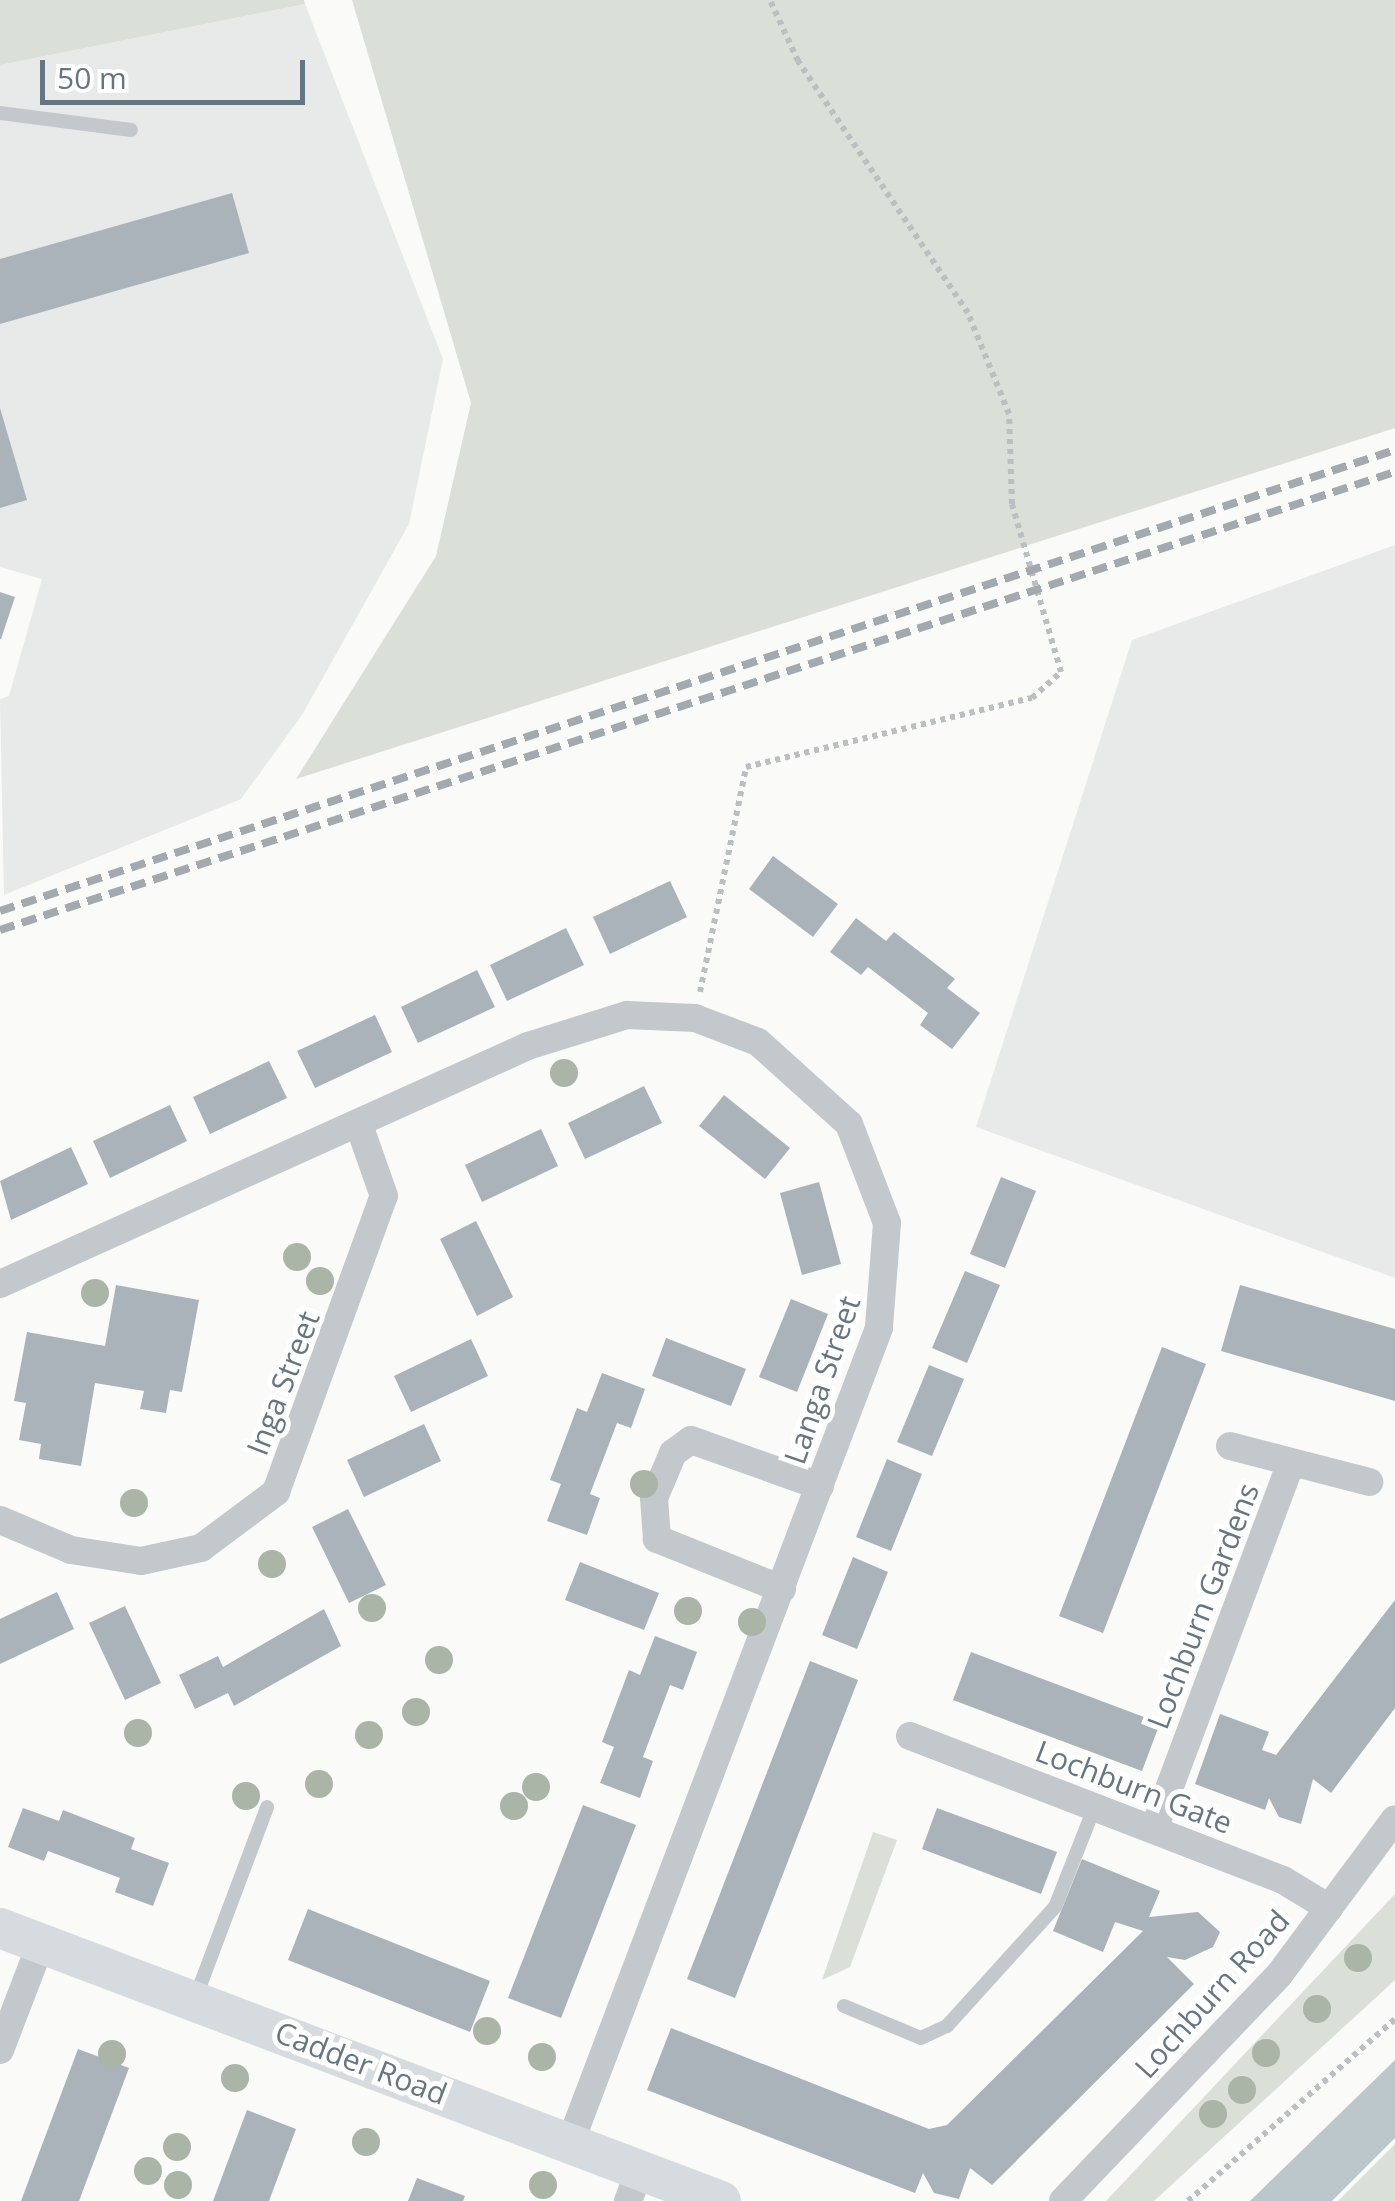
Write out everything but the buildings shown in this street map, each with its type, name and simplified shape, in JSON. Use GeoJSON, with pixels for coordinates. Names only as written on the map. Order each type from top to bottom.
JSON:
{"type":"FeatureCollection","features":[{"type":"Feature","properties":{"kind":"street","name":"Langa Street"},"geometry":{"type":"LineString","coordinates":[[0,1284],[582,1026],[627,1015],[695,1018],[758,1042],[823,1092],[860,1141],[883,1206],[885,1305],[782,1589],[570,2142]]}},
{"type":"Feature","properties":{"kind":"street","name":"Inga Street"},"geometry":{"type":"LineString","coordinates":[[0,1520],[71,1550],[140,1561],[200,1548],[276,1492],[381,1210],[359,1125]]}},
{"type":"Feature","properties":{"kind":"street"},"geometry":{"type":"LineString","coordinates":[[782,1589],[663,1544],[649,1526],[654,1498],[672,1453],[691,1440],[820,1486]]}},
{"type":"Feature","properties":{"kind":"street","name":"Lochburn Gardens"},"geometry":{"type":"LineString","coordinates":[[1230,1446],[1370,1482]]}},
{"type":"Feature","properties":{"kind":"street","name":"Lochburn Gardens"},"geometry":{"type":"LineString","coordinates":[[1154,1828],[1291,1463]]}},
{"type":"Feature","properties":{"kind":"street","name":"Lochburn Gate"},"geometry":{"type":"LineString","coordinates":[[910,1736],[1283,1880],[1329,1908]]}},
{"type":"Feature","properties":{"kind":"street","name":"Lochburn Road"},"geometry":{"type":"LineString","coordinates":[[1063,2201],[1262,1993],[1395,1819]]}},
{"type":"Feature","properties":{"kind":"street","name":"Cadder Road"},"geometry":{"type":"LineString","coordinates":[[0,1928],[570,2142],[634,2185],[722,2201]]}},
{"type":"Feature","properties":{"kind":"street"},"geometry":{"type":"LineString","coordinates":[[0,2050],[41,1943]]}},
{"type":"Feature","properties":{"kind":"lane"},"geometry":{"type":"LineString","coordinates":[[0,113],[131,130]]}},
{"type":"Feature","properties":{"kind":"lane"},"geometry":{"type":"LineString","coordinates":[[844,2006],[921,2038],[947,2026],[1055,1907],[1095,1806]]}},
{"type":"Feature","properties":{"kind":"lane"},"geometry":{"type":"LineString","coordinates":[[194,2000],[267,1807]]}},
{"type":"Feature","properties":{"kind":"path"},"geometry":{"type":"LineString","coordinates":[[695,1018],[746,767],[1032,698],[1061,672],[1012,504],[1009,414],[968,312],[798,61],[770,0]]}},
{"type":"Feature","properties":{"kind":"path"},"geometry":{"type":"LineString","coordinates":[[1188,2201],[1395,2019]]}},
{"type":"Feature","properties":{"kind":"shaded area"},"geometry":{"type":"Polygon","coordinates":[[[0,0],[304,0],[305,4],[0,65],[0,0]]]}},
{"type":"Feature","properties":{"kind":"shaded area"},"geometry":{"type":"Polygon","coordinates":[[[352,0],[1395,0],[1395,428],[296,779],[436,556],[471,403],[352,0]]]}},
{"type":"Feature","properties":{"kind":"shaded area"},"geometry":{"type":"Polygon","coordinates":[[[305,4],[443,359],[409,524],[302,715],[241,799],[4,895],[0,699],[9,696],[42,579],[0,567],[0,65],[305,4]]]}},
{"type":"Feature","properties":{"kind":"shaded area"},"geometry":{"type":"Polygon","coordinates":[[[1395,545],[1395,1278],[976,1127],[1132,640],[1395,545]]]}},
{"type":"Feature","properties":{"kind":"shaded area"},"geometry":{"type":"Polygon","coordinates":[[[873,1832],[897,1840],[850,1967],[822,1980],[873,1832]]]}},
{"type":"Feature","properties":{"kind":"shaded area"},"geometry":{"type":"Polygon","coordinates":[[[1395,1894],[1395,1980],[1154,2201],[1106,2201],[1395,1894]]]}},
{"type":"Feature","properties":{"kind":"shaded area"},"geometry":{"type":"Polygon","coordinates":[[[1395,2060],[1395,2138],[1332,2201],[1250,2201],[1395,2060]]]}},
{"type":"Feature","properties":{"kind":"shaded area"},"geometry":{"type":"Polygon","coordinates":[[[1395,2144],[1395,2201],[1338,2201],[1395,2144]]]}},
{"type":"Feature","properties":{"kind":"railway"},"geometry":{"type":"LineString","coordinates":[[0,911],[1395,450]]}},
{"type":"Feature","properties":{"kind":"railway"},"geometry":{"type":"LineString","coordinates":[[0,930],[1395,472]]}}]}
